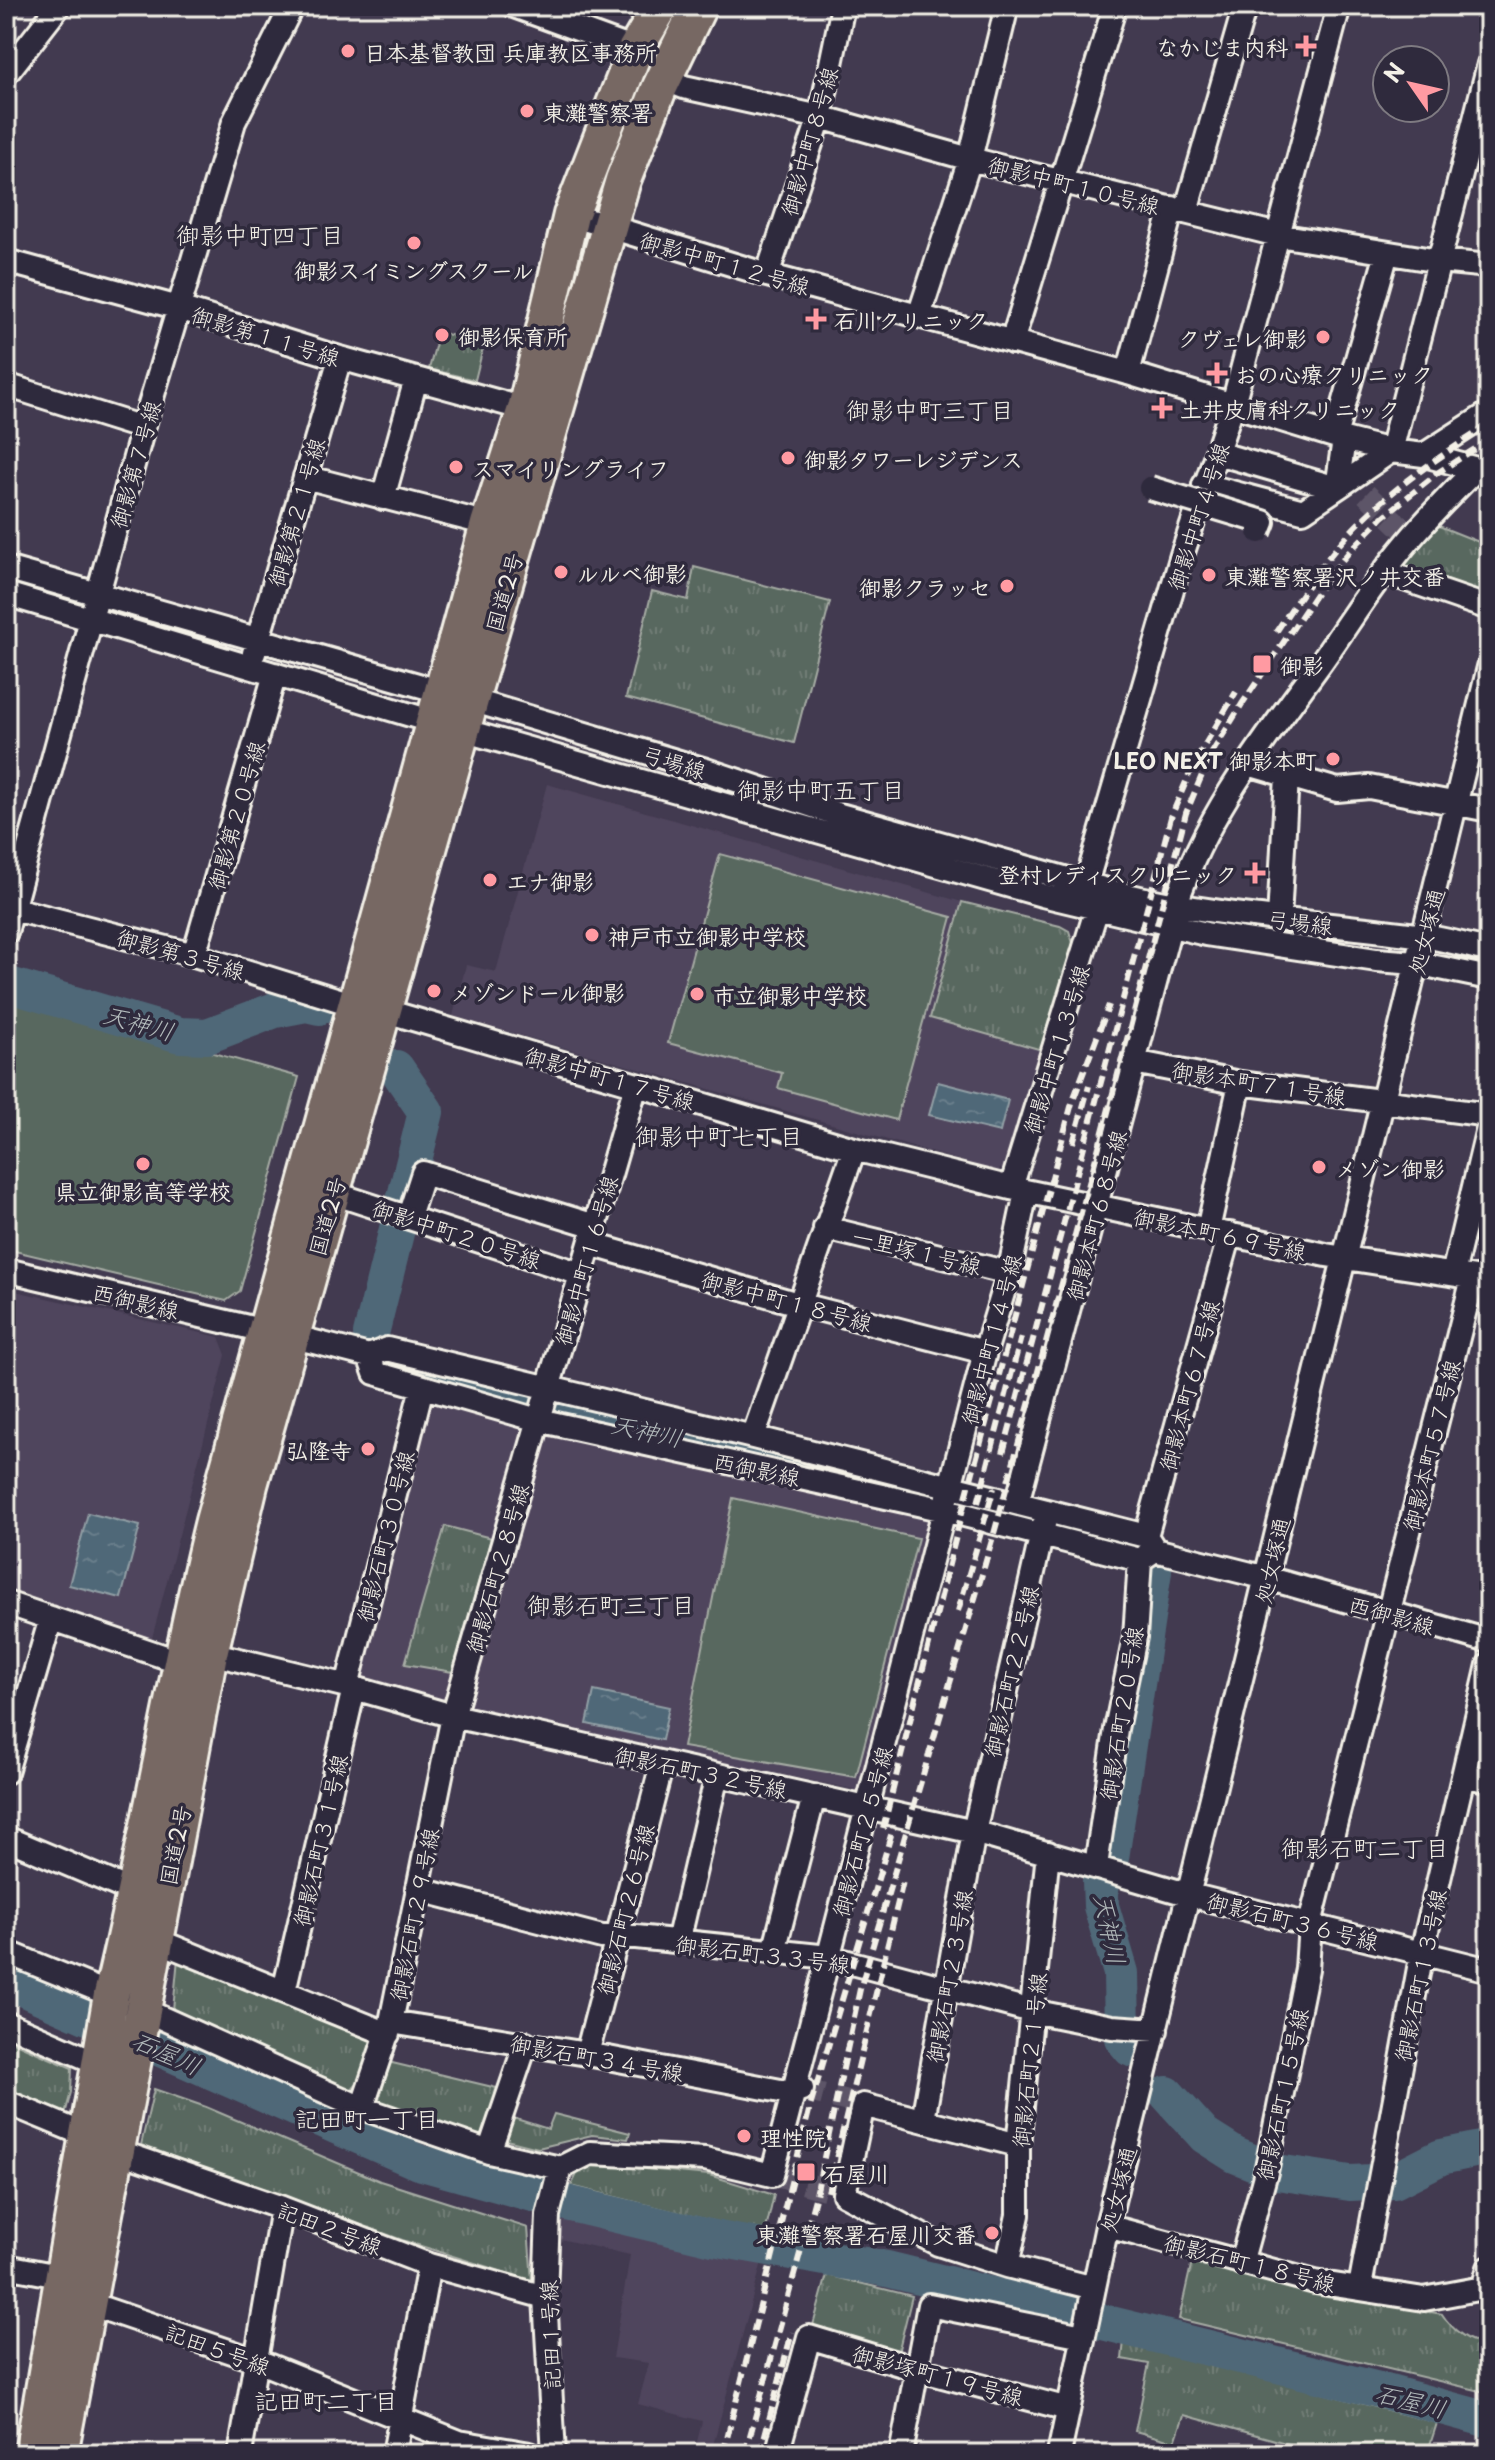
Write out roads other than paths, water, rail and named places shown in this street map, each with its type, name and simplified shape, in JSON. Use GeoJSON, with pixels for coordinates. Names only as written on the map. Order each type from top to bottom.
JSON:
{"type":"FeatureCollection","features":[{"type":"Feature","properties":{"kind":"highway","name":"国道2号"},"geometry":{"type":"LineString","coordinates":[[453,711],[488,524],[525,409],[571,215],[635,50],[661,6]]}},
{"type":"Feature","properties":{"kind":"highway","name":"国道2号"},"geometry":{"type":"LineString","coordinates":[[60,2454],[87,2303],[102,2143],[105,2026],[134,1892],[195,1657],[235,1542],[278,1334],[453,711],[623,180],[664,79],[699,6]]}},
{"type":"Feature","properties":{"kind":"highway","name":"国道2号"},"geometry":{"type":"LineString","coordinates":[[278,1334],[333,1193],[370,1008]]}},
{"type":"Feature","properties":{"kind":"highway","name":"国道2号"},"geometry":{"type":"LineString","coordinates":[[32,2454],[64,2277],[102,2143],[138,2038],[156,1940],[195,1657]]}},
{"type":"Feature","properties":{"kind":"street"},"geometry":{"type":"LineString","coordinates":[[6,74],[59,6]]}},
{"type":"Feature","properties":{"kind":"street","name":"御影第７号線"},"geometry":{"type":"LineString","coordinates":[[6,932],[9,908],[143,428],[234,122],[292,6]]}},
{"type":"Feature","properties":{"kind":"street"},"geometry":{"type":"LineString","coordinates":[[514,6],[635,50]]}},
{"type":"Feature","properties":{"kind":"street","name":"御影中町８号線"},"geometry":{"type":"LineString","coordinates":[[767,275],[820,117],[843,6]]}},
{"type":"Feature","properties":{"kind":"street"},"geometry":{"type":"LineString","coordinates":[[919,316],[970,159],[1007,6]]}},
{"type":"Feature","properties":{"kind":"street"},"geometry":{"type":"LineString","coordinates":[[1012,342],[1115,6]]}},
{"type":"Feature","properties":{"kind":"street"},"geometry":{"type":"LineString","coordinates":[[1128,373],[1245,6]]}},
{"type":"Feature","properties":{"kind":"street","name":"御影中町４号線"},"geometry":{"type":"LineString","coordinates":[[1086,884],[1204,485],[1233,404],[1339,6]]}},
{"type":"Feature","properties":{"kind":"street"},"geometry":{"type":"LineString","coordinates":[[1204,485],[1303,511],[1351,487],[1391,451],[1489,64]]}},
{"type":"Feature","properties":{"kind":"street","name":"御影中町１０号線"},"geometry":{"type":"LineString","coordinates":[[664,79],[684,87],[820,117],[970,159],[1278,235],[1489,266]]}},
{"type":"Feature","properties":{"kind":"street","name":"御影中町１２号線"},"geometry":{"type":"LineString","coordinates":[[571,215],[767,275],[1128,373],[1340,438],[1391,451],[1424,455],[1482,471]]}},
{"type":"Feature","properties":{"kind":"street"},"geometry":{"type":"LineString","coordinates":[[1351,487],[1340,438],[1387,253]]}},
{"type":"Feature","properties":{"kind":"street","name":"御影第１１号線"},"geometry":{"type":"LineString","coordinates":[[6,261],[525,409]]}},
{"type":"Feature","properties":{"kind":"street","name":"御影第２１号線"},"geometry":{"type":"LineString","coordinates":[[252,667],[257,640],[340,358]]}},
{"type":"Feature","properties":{"kind":"street"},"geometry":{"type":"LineString","coordinates":[[383,498],[416,379]]}},
{"type":"Feature","properties":{"kind":"street"},"geometry":{"type":"LineString","coordinates":[[6,385],[143,428]]}},
{"type":"Feature","properties":{"kind":"street"},"geometry":{"type":"LineString","coordinates":[[1424,455],[1489,413]]}},
{"type":"Feature","properties":{"kind":"street"},"geometry":{"type":"LineString","coordinates":[[1217,453],[1351,487]]}},
{"type":"Feature","properties":{"kind":"street","name":"御影本町６８号線"},"geometry":{"type":"LineString","coordinates":[[1017,1503],[1176,904],[1211,822],[1409,534],[1482,471]]}},
{"type":"Feature","properties":{"kind":"street"},"geometry":{"type":"LineString","coordinates":[[305,477],[488,524]]}},
{"type":"Feature","properties":{"kind":"street"},"geometry":{"type":"LineString","coordinates":[[1150,488],[1263,522],[1259,532]]}},
{"type":"Feature","properties":{"kind":"street","name":"弓場線"},"geometry":{"type":"LineString","coordinates":[[6,568],[257,640],[453,711],[1012,886],[1170,927],[1377,960],[1416,963],[1489,978]]}},
{"type":"Feature","properties":{"kind":"street"},"geometry":{"type":"LineString","coordinates":[[1384,572],[1489,608]]}},
{"type":"Feature","properties":{"kind":"street","name":"弓場線"},"geometry":{"type":"LineString","coordinates":[[6,594],[275,674],[453,711],[706,770],[840,815],[1143,899],[1425,936],[1489,950]]}},
{"type":"Feature","properties":{"kind":"street","name":"処女塚通"},"geometry":{"type":"LineString","coordinates":[[1059,2454],[1107,2226],[1489,667]]}},
{"type":"Feature","properties":{"kind":"street","name":"御影第２０号線"},"geometry":{"type":"LineString","coordinates":[[194,955],[275,674]]}},
{"type":"Feature","properties":{"kind":"street"},"geometry":{"type":"LineString","coordinates":[[1248,764],[1337,790],[1369,787],[1489,810]]}},
{"type":"Feature","properties":{"kind":"street"},"geometry":{"type":"LineString","coordinates":[[1279,919],[1287,776]]}},
{"type":"Feature","properties":{"kind":"street"},"geometry":{"type":"LineString","coordinates":[[1086,884],[1097,908]]}},
{"type":"Feature","properties":{"kind":"street","name":"御影第３号線"},"geometry":{"type":"LineString","coordinates":[[9,908],[194,955],[370,1008]]}},
{"type":"Feature","properties":{"kind":"street","name":"御影中町１３号線"},"geometry":{"type":"LineString","coordinates":[[1019,1190],[1097,908]]}},
{"type":"Feature","properties":{"kind":"street","name":"御影中町１７号線"},"geometry":{"type":"LineString","coordinates":[[370,1008],[854,1149],[1097,1207]]}},
{"type":"Feature","properties":{"kind":"street","name":"御影本町７１号線"},"geometry":{"type":"LineString","coordinates":[[1134,1062],[1240,1083],[1489,1115]]}},
{"type":"Feature","properties":{"kind":"street","name":"御影本町６７号線"},"geometry":{"type":"LineString","coordinates":[[1147,1549],[1219,1232],[1240,1083]]}},
{"type":"Feature","properties":{"kind":"street","name":"御影中町１６号線"},"geometry":{"type":"LineString","coordinates":[[543,1405],[636,1085]]}},
{"type":"Feature","properties":{"kind":"street","name":"御影本町５７号線"},"geometry":{"type":"LineString","coordinates":[[1310,1924],[1472,1277],[1489,1124]]}},
{"type":"Feature","properties":{"kind":"street"},"geometry":{"type":"LineString","coordinates":[[753,1437],[854,1149]]}},
{"type":"Feature","properties":{"kind":"street","name":"御影中町１８号線"},"geometry":{"type":"LineString","coordinates":[[404,1215],[423,1173],[592,1235],[798,1304],[985,1352]]}},
{"type":"Feature","properties":{"kind":"street","name":"御影中町１４号線"},"geometry":{"type":"LineString","coordinates":[[951,1486],[985,1352],[1009,1273],[1019,1190]]}},
{"type":"Feature","properties":{"kind":"street","name":"御影中町２０号線"},"geometry":{"type":"LineString","coordinates":[[333,1193],[581,1274]]}},
{"type":"Feature","properties":{"kind":"street","name":"御影本町６９号線"},"geometry":{"type":"LineString","coordinates":[[1097,1207],[1343,1258],[1472,1277]]}},
{"type":"Feature","properties":{"kind":"street","name":"一里塚１号線"},"geometry":{"type":"LineString","coordinates":[[825,1228],[1009,1273]]}},
{"type":"Feature","properties":{"kind":"street","name":"西御影線"},"geometry":{"type":"LineString","coordinates":[[6,1270],[369,1356],[387,1349],[543,1405],[1042,1535],[1147,1549],[1267,1578],[1489,1641]]}},
{"type":"Feature","properties":{"kind":"street","name":"西御影線"},"geometry":{"type":"LineString","coordinates":[[369,1356],[375,1373],[422,1387],[753,1437],[1047,1511],[1147,1549]]}},
{"type":"Feature","properties":{"kind":"street","name":"御影石町３０号線"},"geometry":{"type":"LineString","coordinates":[[351,1687],[422,1387]]}},
{"type":"Feature","properties":{"kind":"street","name":"御影石町２８号線"},"geometry":{"type":"LineString","coordinates":[[453,1716],[543,1405]]}},
{"type":"Feature","properties":{"kind":"street","name":"御影石町２５号線"},"geometry":{"type":"LineString","coordinates":[[558,2176],[590,2153],[705,2159],[772,2175],[797,2091],[951,1486]]}},
{"type":"Feature","properties":{"kind":"street","name":"御影石町２２号線"},"geometry":{"type":"LineString","coordinates":[[974,1832],[1047,1511]]}},
{"type":"Feature","properties":{"kind":"street","name":"御影石町２０号線"},"geometry":{"type":"LineString","coordinates":[[1102,1868],[1116,1729],[1135,1637],[1147,1549]]}},
{"type":"Feature","properties":{"kind":"street","name":"御影石町３２号線"},"geometry":{"type":"LineString","coordinates":[[6,1603],[195,1657],[351,1687],[453,1716],[974,1832],[1190,1895]]}},
{"type":"Feature","properties":{"kind":"street"},"geometry":{"type":"LineString","coordinates":[[6,1772],[51,1618]]}},
{"type":"Feature","properties":{"kind":"street","name":"御影石町１３号線"},"geometry":{"type":"LineString","coordinates":[[1360,2287],[1422,1952],[1489,1665]]}},
{"type":"Feature","properties":{"kind":"street","name":"御影石町３１号線"},"geometry":{"type":"LineString","coordinates":[[284,1991],[351,1687]]}},
{"type":"Feature","properties":{"kind":"street","name":"御影石町２９号線"},"geometry":{"type":"LineString","coordinates":[[362,2108],[389,2028],[453,1716]]}},
{"type":"Feature","properties":{"kind":"street","name":"御影石町２６号線"},"geometry":{"type":"LineString","coordinates":[[587,2054],[662,1764]]}},
{"type":"Feature","properties":{"kind":"street"},"geometry":{"type":"LineString","coordinates":[[678,1942],[717,1775]]}},
{"type":"Feature","properties":{"kind":"street"},"geometry":{"type":"LineString","coordinates":[[1465,1775],[1489,1781]]}},
{"type":"Feature","properties":{"kind":"street"},"geometry":{"type":"LineString","coordinates":[[774,1951],[814,1796]]}},
{"type":"Feature","properties":{"kind":"street","name":"御影石町２３号線"},"geometry":{"type":"LineString","coordinates":[[923,2120],[974,1832]]}},
{"type":"Feature","properties":{"kind":"street"},"geometry":{"type":"LineString","coordinates":[[6,1838],[134,1892]]}},
{"type":"Feature","properties":{"kind":"street","name":"御影石町２１号線"},"geometry":{"type":"LineString","coordinates":[[1007,2266],[1018,2215],[1018,2145],[1048,1853]]}},
{"type":"Feature","properties":{"kind":"street","name":"御影石町３３号線"},"geometry":{"type":"LineString","coordinates":[[417,1889],[602,1937],[829,1957],[1032,2011],[1122,2028],[1156,2030]]}},
{"type":"Feature","properties":{"kind":"street","name":"御影石町３６号線"},"geometry":{"type":"LineString","coordinates":[[1190,1895],[1489,1970]]}},
{"type":"Feature","properties":{"kind":"street","name":"御影石町１５号線"},"geometry":{"type":"LineString","coordinates":[[1241,2263],[1267,2166],[1307,1969],[1310,1924]]}},
{"type":"Feature","properties":{"kind":"street","name":"御影石町３４号線"},"geometry":{"type":"LineString","coordinates":[[156,1940],[284,1991],[389,2028],[526,2043],[797,2091]]}},
{"type":"Feature","properties":{"kind":"street"},"geometry":{"type":"LineString","coordinates":[[6,1952],[105,2026],[362,2108],[558,2176]]}},
{"type":"Feature","properties":{"kind":"street"},"geometry":{"type":"LineString","coordinates":[[6,2023],[105,2026],[138,2038]]}},
{"type":"Feature","properties":{"kind":"street"},"geometry":{"type":"LineString","coordinates":[[489,2152],[526,2043]]}},
{"type":"Feature","properties":{"kind":"street","name":"記田２号線"},"geometry":{"type":"LineString","coordinates":[[6,2102],[102,2143],[429,2265],[545,2297]]}},
{"type":"Feature","properties":{"kind":"street"},"geometry":{"type":"LineString","coordinates":[[1018,2145],[863,2105],[844,2194],[938,2244],[1092,2296]]}},
{"type":"Feature","properties":{"kind":"street","name":"記田１号線"},"geometry":{"type":"LineString","coordinates":[[554,2454],[545,2297],[548,2215],[558,2176]]}},
{"type":"Feature","properties":{"kind":"street"},"geometry":{"type":"LineString","coordinates":[[240,2454],[282,2208]]}},
{"type":"Feature","properties":{"kind":"street","name":"御影石町１８号線"},"geometry":{"type":"LineString","coordinates":[[1107,2226],[1315,2282],[1424,2299],[1487,2282]]}},
{"type":"Feature","properties":{"kind":"street"},"geometry":{"type":"LineString","coordinates":[[394,2454],[429,2265]]}},
{"type":"Feature","properties":{"kind":"street"},"geometry":{"type":"LineString","coordinates":[[6,2266],[64,2277]]}},
{"type":"Feature","properties":{"kind":"street","name":"記田５号線"},"geometry":{"type":"LineString","coordinates":[[87,2303],[255,2360],[459,2442],[530,2454]]}},
{"type":"Feature","properties":{"kind":"street"},"geometry":{"type":"LineString","coordinates":[[901,2454],[929,2305],[1083,2333]]}},
{"type":"Feature","properties":{"kind":"street","name":"御影塚町１９号線"},"geometry":{"type":"LineString","coordinates":[[777,2454],[809,2337],[1068,2409]]}},
{"type":"Feature","properties":{"kind":"water"},"geometry":{"type":"Polygon","coordinates":[[[938,1082],[1008,1100],[1000,1132],[929,1115],[938,1082]]]}},
{"type":"Feature","properties":{"kind":"water"},"geometry":{"type":"Polygon","coordinates":[[[88,1513],[140,1526],[121,1598],[69,1585],[88,1513]]]}},
{"type":"Feature","properties":{"kind":"water"},"geometry":{"type":"Polygon","coordinates":[[[594,1691],[669,1707],[662,1740],[587,1724],[594,1691]]]}},
{"type":"Feature","properties":{"kind":"waterway","name":"天神川"},"geometry":{"type":"LineString","coordinates":[[6,984],[180,1035],[207,1036],[275,1010],[306,1004],[319,1007]]}},
{"type":"Feature","properties":{"kind":"waterway","name":"天神川"},"geometry":{"type":"LineString","coordinates":[[371,1334],[426,1112],[396,1068]]}},
{"type":"Feature","properties":{"kind":"waterway","name":"天神川"},"geometry":{"type":"LineString","coordinates":[[386,1364],[534,1406],[899,1483]]}},
{"type":"Feature","properties":{"kind":"waterway","name":"天神川"},"geometry":{"type":"LineString","coordinates":[[1131,2049],[1122,2038],[1121,1973],[1101,1906],[1100,1881],[1111,1858],[1154,1571]]}},
{"type":"Feature","properties":{"kind":"waterway","name":"石屋川"},"geometry":{"type":"LineString","coordinates":[[6,1981],[418,2162],[562,2202],[713,2238],[887,2269],[1489,2420]]}},
{"type":"Feature","properties":{"kind":"waterway","name":"天神川"},"geometry":{"type":"LineString","coordinates":[[1167,2094],[1205,2136],[1235,2155],[1277,2172],[1350,2183],[1394,2181],[1441,2157],[1489,2147]]}},
{"type":"Feature","properties":{"kind":"tunnel"},"geometry":{"type":"LineString","coordinates":[[1366,494],[1405,531]]}},
{"type":"Feature","properties":{"kind":"tunnel"},"geometry":{"type":"LineString","coordinates":[[802,2089],[863,2105]]}},
{"type":"Feature","properties":{"kind":"tunnel"},"geometry":{"type":"LineString","coordinates":[[772,2175],[844,2194]]}},
{"type":"Feature","properties":{"kind":"railway"},"geometry":{"type":"LineString","coordinates":[[6,20],[17,6]]}},
{"type":"Feature","properties":{"kind":"railway"},"geometry":{"type":"LineString","coordinates":[[1276,632],[1306,588],[1354,528],[1429,465],[1489,425]]}},
{"type":"Feature","properties":{"kind":"railway"},"geometry":{"type":"LineString","coordinates":[[745,2454],[816,2195],[860,1989],[995,1530],[1186,813],[1210,756],[1322,585],[1383,517],[1437,473],[1489,440]]}},
{"type":"Feature","properties":{"kind":"railway"},"geometry":{"type":"LineString","coordinates":[[1003,1453],[1171,817],[1194,763],[1236,692]]}},
{"type":"Feature","properties":{"kind":"railway"},"geometry":{"type":"LineString","coordinates":[[883,1829],[960,1520],[1072,1103],[1109,1005]]}},
{"type":"Feature","properties":{"kind":"railway"},"geometry":{"type":"LineString","coordinates":[[1073,1143],[1089,1086]]}},
{"type":"Feature","properties":{"kind":"railway"},"geometry":{"type":"LineString","coordinates":[[978,1503],[1021,1337]]}},
{"type":"Feature","properties":{"kind":"railway"},"geometry":{"type":"LineString","coordinates":[[958,1611],[994,1488]]}},
{"type":"Feature","properties":{"kind":"railway"},"geometry":{"type":"LineString","coordinates":[[723,2454],[810,2107],[894,1825]]}},
{"type":"Feature","properties":{"kind":"railway"},"geometry":{"type":"LineString","coordinates":[[828,2192],[904,1877]]}},
{"type":"Feature","properties":{"kind":"railway"},"geometry":{"type":"LineString","coordinates":[[760,2454],[792,2332]]}},
{"type":"Feature","properties":{"kind":"place","name":"なかじま内科"},"geometry":{"type":"Point","coordinates":[1306,46]}},
{"type":"Feature","properties":{"kind":"place","name":"日本基督教団 兵庫教区事務所"},"geometry":{"type":"Point","coordinates":[348,51]}},
{"type":"Feature","properties":{"kind":"place","name":"東灘警察署"},"geometry":{"type":"Point","coordinates":[527,111]}},
{"type":"Feature","properties":{"kind":"place","name":"御影スイミングスクール"},"geometry":{"type":"Point","coordinates":[414,243]}},
{"type":"Feature","properties":{"kind":"place","name":"石川クリニック"},"geometry":{"type":"Point","coordinates":[816,319]}},
{"type":"Feature","properties":{"kind":"place","name":"御影保育所"},"geometry":{"type":"Point","coordinates":[442,335]}},
{"type":"Feature","properties":{"kind":"place","name":"クヴェレ御影"},"geometry":{"type":"Point","coordinates":[1323,337]}},
{"type":"Feature","properties":{"kind":"place","name":"おの心療クリニック"},"geometry":{"type":"Point","coordinates":[1217,373]}},
{"type":"Feature","properties":{"kind":"place","name":"土井皮膚科クリニック"},"geometry":{"type":"Point","coordinates":[1162,408]}},
{"type":"Feature","properties":{"kind":"place","name":"御影タワーレジデンス"},"geometry":{"type":"Point","coordinates":[788,458]}},
{"type":"Feature","properties":{"kind":"place","name":"スマイリングライフ"},"geometry":{"type":"Point","coordinates":[456,467]}},
{"type":"Feature","properties":{"kind":"place","name":"ルルベ御影"},"geometry":{"type":"Point","coordinates":[561,572]}},
{"type":"Feature","properties":{"kind":"place","name":"東灘警察署沢ノ井交番"},"geometry":{"type":"Point","coordinates":[1209,575]}},
{"type":"Feature","properties":{"kind":"place","name":"御影クラッセ"},"geometry":{"type":"Point","coordinates":[1007,586]}},
{"type":"Feature","properties":{"kind":"place","name":"御影"},"geometry":{"type":"Point","coordinates":[1262,664]}},
{"type":"Feature","properties":{"kind":"place","name":"LEO NEXT 御影本町"},"geometry":{"type":"Point","coordinates":[1333,759]}},
{"type":"Feature","properties":{"kind":"place","name":"登村レディスクリニック"},"geometry":{"type":"Point","coordinates":[1255,873]}},
{"type":"Feature","properties":{"kind":"place","name":"エナ御影"},"geometry":{"type":"Point","coordinates":[490,880]}},
{"type":"Feature","properties":{"kind":"place","name":"神戸市立御影中学校"},"geometry":{"type":"Point","coordinates":[592,935]}},
{"type":"Feature","properties":{"kind":"place","name":"メゾンドール御影"},"geometry":{"type":"Point","coordinates":[434,991]}},
{"type":"Feature","properties":{"kind":"place","name":"市立御影中学校"},"geometry":{"type":"Point","coordinates":[697,994]}},
{"type":"Feature","properties":{"kind":"place","name":"県立御影高等学校"},"geometry":{"type":"Point","coordinates":[143,1164]}},
{"type":"Feature","properties":{"kind":"place","name":"メゾン御影"},"geometry":{"type":"Point","coordinates":[1319,1167]}},
{"type":"Feature","properties":{"kind":"place","name":"弘隆寺"},"geometry":{"type":"Point","coordinates":[368,1449]}},
{"type":"Feature","properties":{"kind":"place","name":"理性院"},"geometry":{"type":"Point","coordinates":[744,2136]}},
{"type":"Feature","properties":{"kind":"place","name":"石屋川"},"geometry":{"type":"Point","coordinates":[806,2172]}},
{"type":"Feature","properties":{"kind":"place","name":"東灘警察署石屋川交番"},"geometry":{"type":"Point","coordinates":[992,2233]}},
{"type":"Feature","properties":{"kind":"district","name":"御影中町四丁目"},"geometry":{"type":"Point","coordinates":[260,234]}},
{"type":"Feature","properties":{"kind":"district","name":"御影中町三丁目"},"geometry":{"type":"Point","coordinates":[930,409]}},
{"type":"Feature","properties":{"kind":"district","name":"御影中町五丁目"},"geometry":{"type":"Point","coordinates":[821,789]}},
{"type":"Feature","properties":{"kind":"district","name":"御影中町七丁目"},"geometry":{"type":"Point","coordinates":[719,1135]}},
{"type":"Feature","properties":{"kind":"district","name":"御影石町三丁目"},"geometry":{"type":"Point","coordinates":[611,1604]}},
{"type":"Feature","properties":{"kind":"district","name":"御影石町二丁目"},"geometry":{"type":"Point","coordinates":[1365,1847]}},
{"type":"Feature","properties":{"kind":"district","name":"記田町一丁目"},"geometry":{"type":"Point","coordinates":[367,2118]}},
{"type":"Feature","properties":{"kind":"district","name":"記田町二丁目"},"geometry":{"type":"Point","coordinates":[326,2400]}}]}
